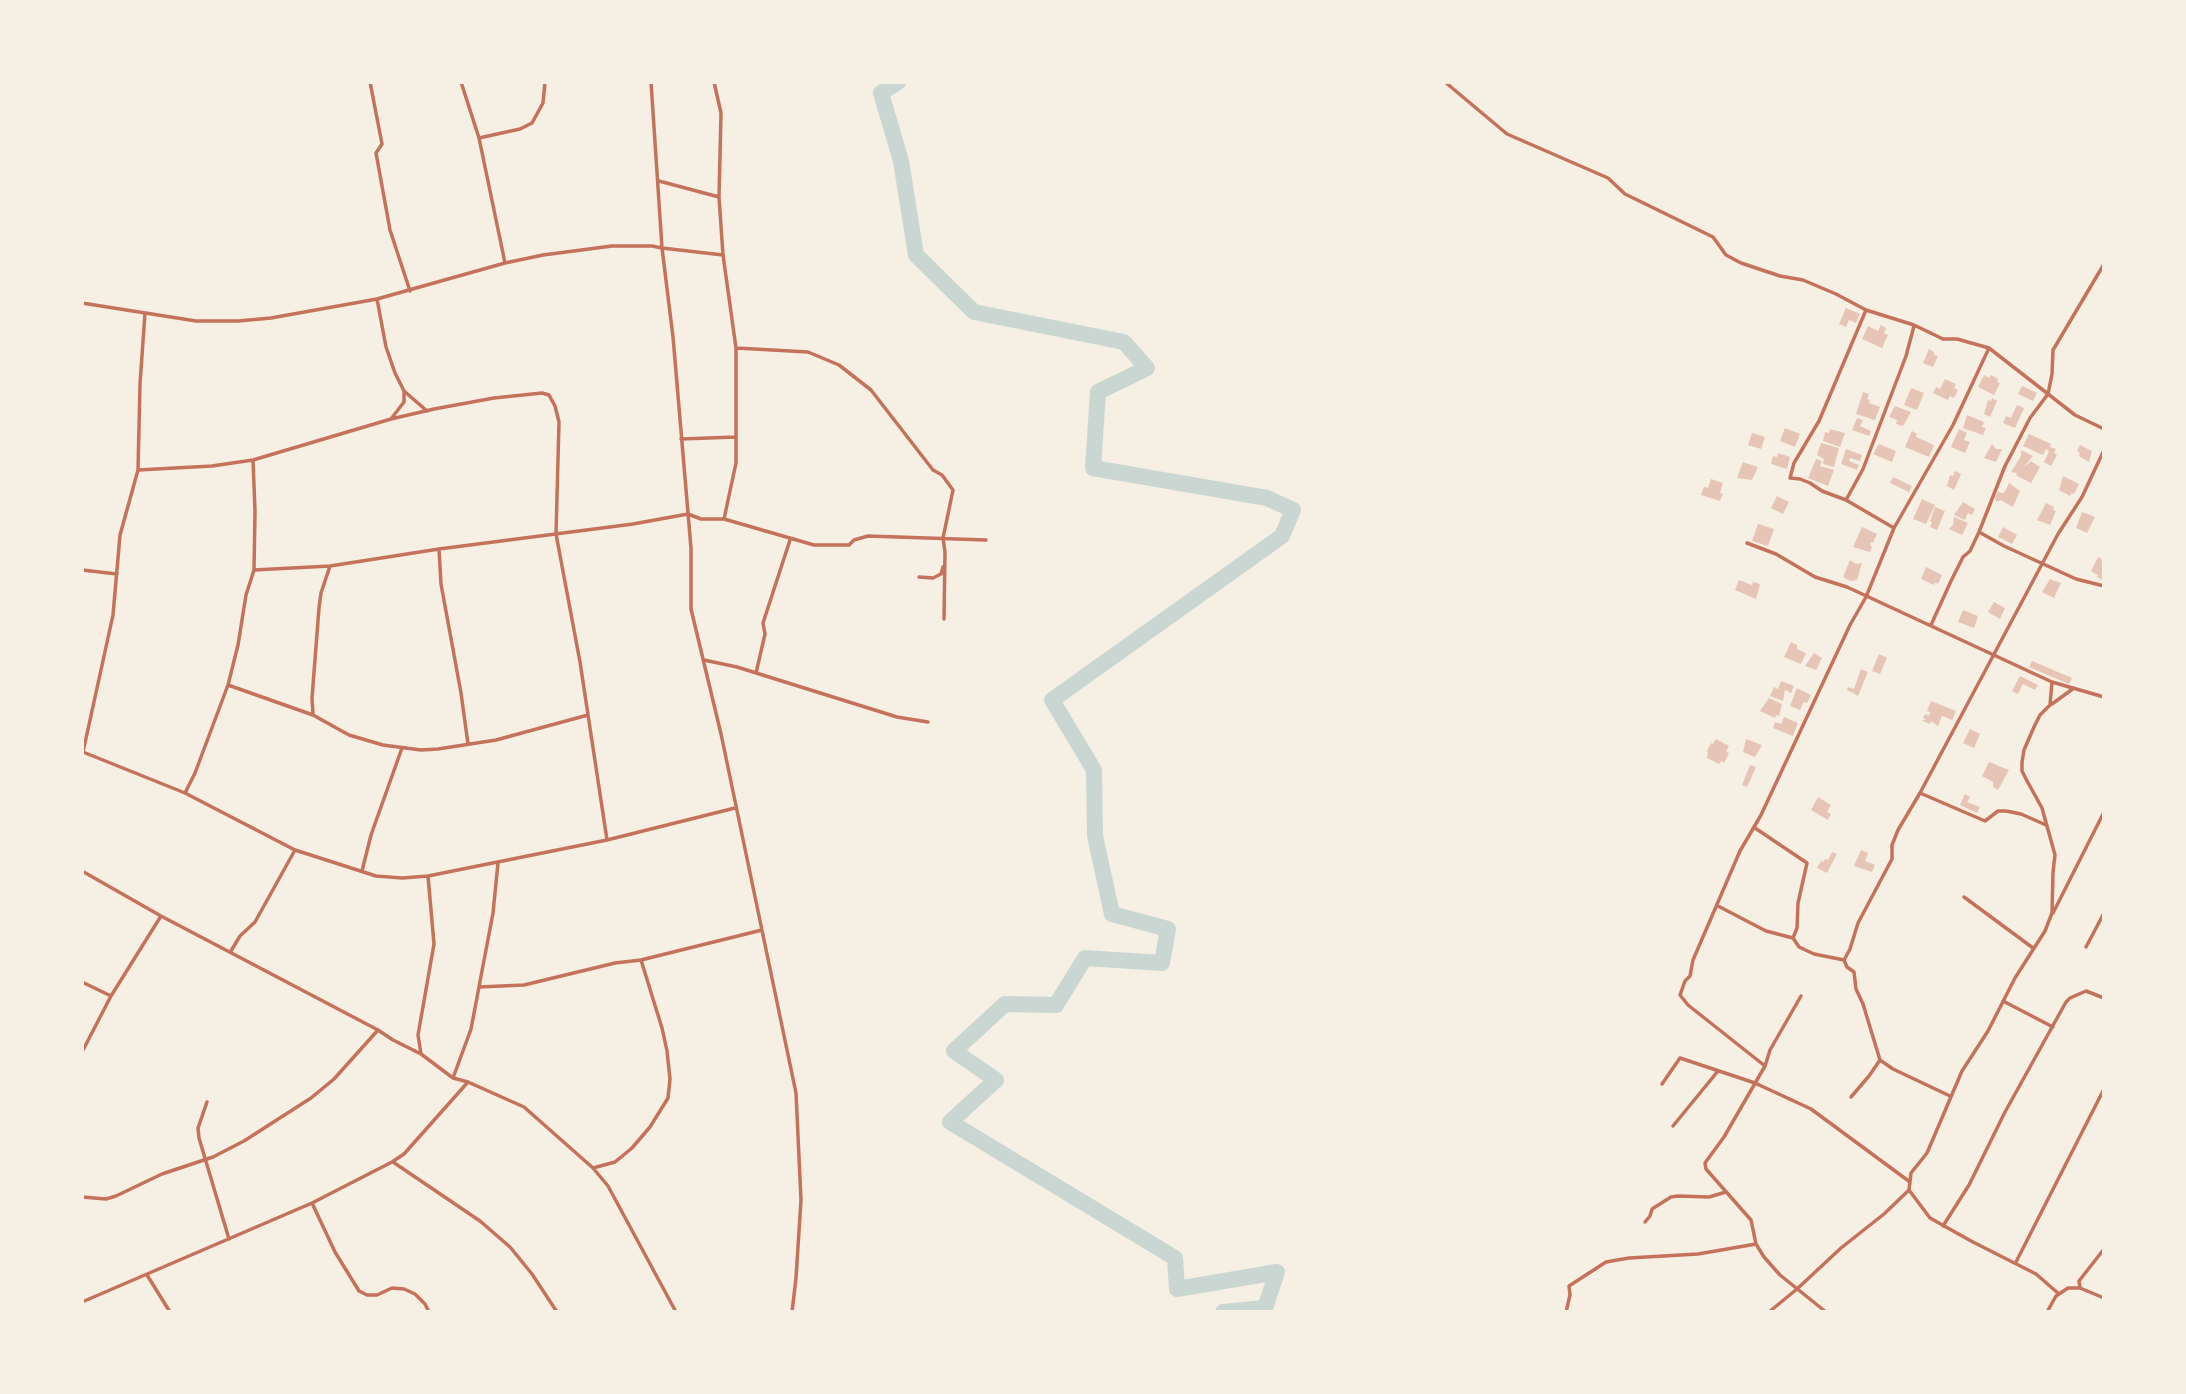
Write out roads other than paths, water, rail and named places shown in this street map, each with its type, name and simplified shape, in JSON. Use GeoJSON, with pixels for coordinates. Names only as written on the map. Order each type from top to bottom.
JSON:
{"type":"FeatureCollection","features":[{"type":"Feature","properties":{"kind":"street"},"geometry":{"type":"LineString","coordinates":[[370,82],[382,144],[376,153],[390,230],[410,290]]}},
{"type":"Feature","properties":{"kind":"street"},"geometry":{"type":"LineString","coordinates":[[461,82],[479,138],[505,263]]}},
{"type":"Feature","properties":{"kind":"street"},"geometry":{"type":"LineString","coordinates":[[479,138],[520,129],[532,123],[543,103],[545,82]]}},
{"type":"Feature","properties":{"kind":"street"},"geometry":{"type":"LineString","coordinates":[[651,82],[662,248],[673,337],[692,566],[691,609],[796,1093],[801,1200],[792,1312]]}},
{"type":"Feature","properties":{"kind":"street"},"geometry":{"type":"LineString","coordinates":[[714,82],[721,113],[719,197],[723,255],[736,348],[736,463],[724,519]]}},
{"type":"Feature","properties":{"kind":"street"},"geometry":{"type":"LineString","coordinates":[[1445,82],[1500,130],[1608,178],[1625,194],[1713,237],[1726,254],[1741,263],[1780,276],[1803,280],[1866,310],[1914,325],[1943,339],[1957,339],[1989,348],[2076,415],[2104,429]]}},
{"type":"Feature","properties":{"kind":"street"},"geometry":{"type":"LineString","coordinates":[[659,181],[719,197]]}},
{"type":"Feature","properties":{"kind":"street"},"geometry":{"type":"LineString","coordinates":[[82,303],[196,321],[238,321],[271,318],[377,299],[505,263],[572,251],[612,246],[652,246],[723,255]]}},
{"type":"Feature","properties":{"kind":"street"},"geometry":{"type":"LineString","coordinates":[[1931,625],[1951,581],[1979,532],[2005,466],[2030,418],[2048,394],[2053,350],[2104,264]]}},
{"type":"Feature","properties":{"kind":"street"},"geometry":{"type":"LineString","coordinates":[[377,299],[386,347],[395,373],[404,391],[428,411]]}},
{"type":"Feature","properties":{"kind":"street"},"geometry":{"type":"LineString","coordinates":[[1866,310],[1819,421],[1794,463],[1790,478],[1800,479],[1846,500],[1894,528]]}},
{"type":"Feature","properties":{"kind":"street"},"geometry":{"type":"LineString","coordinates":[[145,313],[138,470],[120,535],[113,615],[83,753],[186,793],[295,850],[376,876],[428,876],[498,863],[607,840],[735,807]]}},
{"type":"Feature","properties":{"kind":"street"},"geometry":{"type":"LineString","coordinates":[[1846,500],[1863,469],[1906,356],[1914,325]]}},
{"type":"Feature","properties":{"kind":"street"},"geometry":{"type":"LineString","coordinates":[[736,348],[808,352],[839,365],[871,390],[933,470],[942,475],[953,489],[943,538],[944,619]]}},
{"type":"Feature","properties":{"kind":"street"},"geometry":{"type":"LineString","coordinates":[[1765,1066],[1688,1005],[1680,995],[1740,851],[1755,828],[1850,625],[1866,597],[1894,528],[1953,425],[1989,348]]}},
{"type":"Feature","properties":{"kind":"street"},"geometry":{"type":"LineString","coordinates":[[391,419],[404,402],[404,391]]}},
{"type":"Feature","properties":{"kind":"street"},"geometry":{"type":"LineString","coordinates":[[138,470],[212,466],[254,460],[391,419],[494,398],[542,393],[549,395],[555,405],[559,422],[556,534],[580,662],[607,840]]}},
{"type":"Feature","properties":{"kind":"street"},"geometry":{"type":"LineString","coordinates":[[681,439],[736,437]]}},
{"type":"Feature","properties":{"kind":"street"},"geometry":{"type":"LineString","coordinates":[[1844,960],[1858,923],[1892,859],[1892,845],[1896,834],[2043,563],[2082,497],[2104,450]]}},
{"type":"Feature","properties":{"kind":"street"},"geometry":{"type":"LineString","coordinates":[[186,793],[228,685],[246,595],[254,570],[254,460]]}},
{"type":"Feature","properties":{"kind":"street"},"geometry":{"type":"LineString","coordinates":[[254,570],[330,566],[688,514],[701,519],[724,519],[814,545],[849,545],[854,540],[868,536],[985,540]]}},
{"type":"Feature","properties":{"kind":"street"},"geometry":{"type":"LineString","coordinates":[[1979,532],[2076,579],[2104,586]]}},
{"type":"Feature","properties":{"kind":"street"},"geometry":{"type":"LineString","coordinates":[[756,673],[765,635],[763,623],[790,540]]}},
{"type":"Feature","properties":{"kind":"street"},"geometry":{"type":"LineString","coordinates":[[1747,543],[1776,554],[1815,577],[1847,587],[2052,682],[2104,697]]}},
{"type":"Feature","properties":{"kind":"street"},"geometry":{"type":"LineString","coordinates":[[439,549],[441,584],[468,744]]}},
{"type":"Feature","properties":{"kind":"street"},"geometry":{"type":"LineString","coordinates":[[919,577],[933,579],[941,574],[944,565]]}},
{"type":"Feature","properties":{"kind":"street"},"geometry":{"type":"LineString","coordinates":[[313,715],[319,608],[330,566]]}},
{"type":"Feature","properties":{"kind":"street"},"geometry":{"type":"LineString","coordinates":[[82,570],[117,574]]}},
{"type":"Feature","properties":{"kind":"street"},"geometry":{"type":"LineString","coordinates":[[704,660],[756,673],[897,717],[928,722]]}},
{"type":"Feature","properties":{"kind":"street"},"geometry":{"type":"LineString","coordinates":[[2050,705],[2052,682]]}},
{"type":"Feature","properties":{"kind":"street"},"geometry":{"type":"LineString","coordinates":[[228,685],[313,715],[349,735],[402,748],[438,749],[496,740],[588,715]]}},
{"type":"Feature","properties":{"kind":"street"},"geometry":{"type":"LineString","coordinates":[[2052,913],[2055,855],[2042,808],[2022,771],[2022,762],[2024,750],[2040,715],[2075,687]]}},
{"type":"Feature","properties":{"kind":"street"},"geometry":{"type":"LineString","coordinates":[[362,871],[371,835],[402,748]]}},
{"type":"Feature","properties":{"kind":"street"},"geometry":{"type":"LineString","coordinates":[[1920,793],[1985,821],[1998,811],[2006,811],[2021,814],[2046,825]]}},
{"type":"Feature","properties":{"kind":"street"},"geometry":{"type":"LineString","coordinates":[[1769,1312],[1909,1190],[1911,1173],[1930,1145],[1950,1096],[2045,931],[2104,812]]}},
{"type":"Feature","properties":{"kind":"street"},"geometry":{"type":"LineString","coordinates":[[1755,828],[1807,863],[1793,938]]}},
{"type":"Feature","properties":{"kind":"street"},"geometry":{"type":"LineString","coordinates":[[230,951],[240,936],[255,922],[295,850]]}},
{"type":"Feature","properties":{"kind":"street"},"geometry":{"type":"LineString","coordinates":[[453,1078],[471,1029],[493,913],[498,863]]}},
{"type":"Feature","properties":{"kind":"street"},"geometry":{"type":"LineString","coordinates":[[82,871],[161,916],[378,1030],[421,1054],[453,1078],[524,1107],[593,1168],[608,1186],[676,1312]]}},
{"type":"Feature","properties":{"kind":"street"},"geometry":{"type":"LineString","coordinates":[[421,1054],[418,1035],[434,944],[428,876]]}},
{"type":"Feature","properties":{"kind":"street"},"geometry":{"type":"LineString","coordinates":[[1964,897],[2034,948]]}},
{"type":"Feature","properties":{"kind":"street"},"geometry":{"type":"LineString","coordinates":[[1718,906],[1766,931],[1793,938],[1799,947],[1814,954],[1844,960]]}},
{"type":"Feature","properties":{"kind":"street"},"geometry":{"type":"LineString","coordinates":[[2086,947],[2104,913]]}},
{"type":"Feature","properties":{"kind":"street"},"geometry":{"type":"LineString","coordinates":[[82,1052],[111,996],[161,916]]}},
{"type":"Feature","properties":{"kind":"street"},"geometry":{"type":"LineString","coordinates":[[479,987],[524,985],[762,930]]}},
{"type":"Feature","properties":{"kind":"street"},"geometry":{"type":"LineString","coordinates":[[593,1168],[615,1163],[632,1148],[650,1127],[668,1098],[670,1079],[667,1051],[641,960]]}},
{"type":"Feature","properties":{"kind":"street"},"geometry":{"type":"LineString","coordinates":[[1844,960],[1847,967],[1854,972],[1856,989],[1880,1060],[1950,1096]]}},
{"type":"Feature","properties":{"kind":"street"},"geometry":{"type":"LineString","coordinates":[[82,982],[111,996]]}},
{"type":"Feature","properties":{"kind":"street"},"geometry":{"type":"LineString","coordinates":[[1943,1226],[1969,1185],[2005,1111],[2070,998],[2086,992],[2104,998]]}},
{"type":"Feature","properties":{"kind":"street"},"geometry":{"type":"LineString","coordinates":[[1801,996],[1770,1051],[1765,1066],[1724,1137],[1705,1163],[1706,1169],[1751,1220],[1756,1244],[1771,1265],[1826,1312]]}},
{"type":"Feature","properties":{"kind":"street"},"geometry":{"type":"LineString","coordinates":[[2003,1000],[2053,1027]]}},
{"type":"Feature","properties":{"kind":"street"},"geometry":{"type":"LineString","coordinates":[[82,1197],[106,1199],[116,1196],[244,1141],[334,1079],[378,1030]]}},
{"type":"Feature","properties":{"kind":"street"},"geometry":{"type":"LineString","coordinates":[[1662,1084],[1680,1058],[1755,1083],[1811,1109],[1910,1182]]}},
{"type":"Feature","properties":{"kind":"street"},"geometry":{"type":"LineString","coordinates":[[1851,1097],[1880,1060]]}},
{"type":"Feature","properties":{"kind":"street"},"geometry":{"type":"LineString","coordinates":[[1673,1126],[1718,1071]]}},
{"type":"Feature","properties":{"kind":"street"},"geometry":{"type":"LineString","coordinates":[[82,1302],[312,1202],[393,1162],[404,1154],[468,1082]]}},
{"type":"Feature","properties":{"kind":"street"},"geometry":{"type":"LineString","coordinates":[[2016,1262],[2104,1088]]}},
{"type":"Feature","properties":{"kind":"street"},"geometry":{"type":"LineString","coordinates":[[207,1102],[198,1128],[229,1239]]}},
{"type":"Feature","properties":{"kind":"street"},"geometry":{"type":"LineString","coordinates":[[393,1162],[480,1221],[510,1247],[557,1312]]}},
{"type":"Feature","properties":{"kind":"street"},"geometry":{"type":"LineString","coordinates":[[1909,1190],[1924,1212],[1943,1226],[2016,1262],[2045,1279],[2059,1294]]}},
{"type":"Feature","properties":{"kind":"street"},"geometry":{"type":"LineString","coordinates":[[1645,1222],[1652,1209],[1671,1197],[1709,1197],[1726,1192]]}},
{"type":"Feature","properties":{"kind":"street"},"geometry":{"type":"LineString","coordinates":[[312,1202],[335,1252],[359,1291],[376,1295],[392,1288],[404,1289],[415,1294],[429,1312]]}},
{"type":"Feature","properties":{"kind":"street"},"geometry":{"type":"LineString","coordinates":[[1566,1312],[1569,1286],[1606,1262],[1698,1254],[1756,1244]]}},
{"type":"Feature","properties":{"kind":"street"},"geometry":{"type":"LineString","coordinates":[[2080,1288],[2079,1280],[2104,1250]]}},
{"type":"Feature","properties":{"kind":"street"},"geometry":{"type":"LineString","coordinates":[[147,1275],[170,1312]]}},
{"type":"Feature","properties":{"kind":"street"},"geometry":{"type":"LineString","coordinates":[[2047,1312],[2059,1294],[2068,1288],[2080,1288],[2104,1298]]}},
{"type":"Feature","properties":{"kind":"waterway"},"geometry":{"type":"LineString","coordinates":[[898,82],[881,93],[901,161],[916,255],[974,312],[1124,342],[1147,368],[1098,392],[1093,468],[1267,498],[1293,510],[1282,536],[1052,700],[1094,770],[1095,836],[1112,914],[1168,929],[1162,963],[1085,958],[1056,1005],[1005,1004],[954,1051],[996,1080],[950,1122],[1175,1258],[1177,1289],[1277,1272],[1265,1308],[1223,1312]]}}]}
